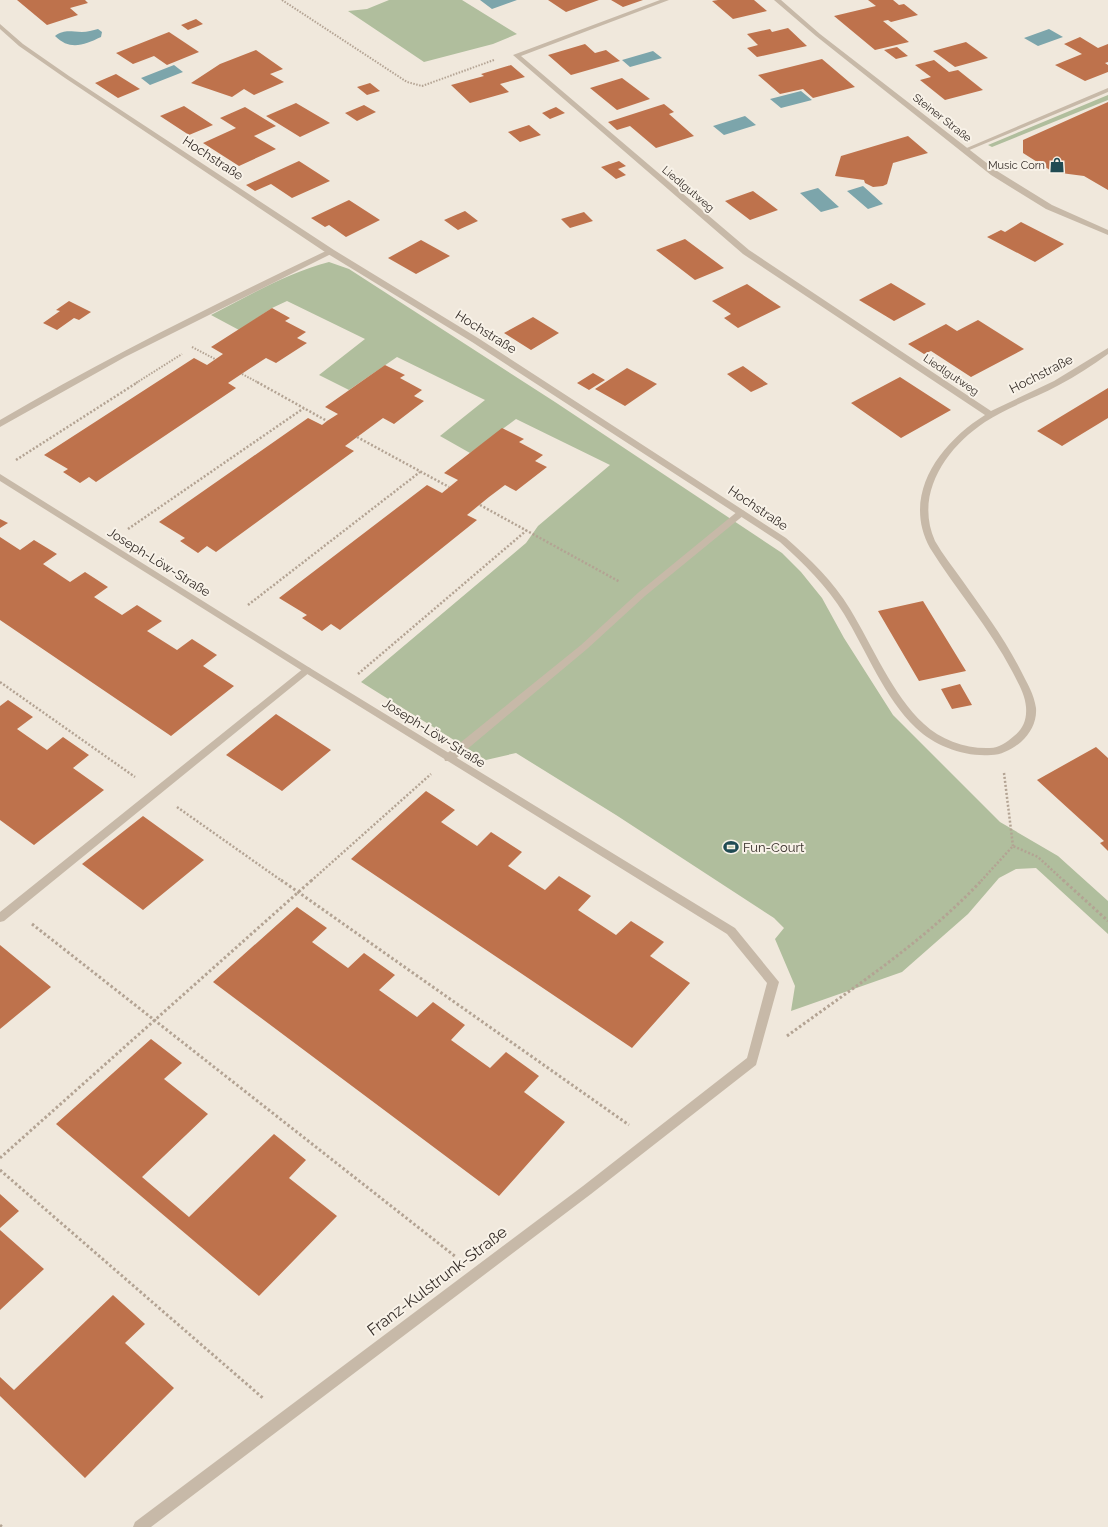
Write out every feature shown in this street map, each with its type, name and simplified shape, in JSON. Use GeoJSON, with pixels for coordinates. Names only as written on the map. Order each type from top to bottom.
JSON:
{"type":"FeatureCollection","features":[{"type":"Feature","properties":{"kind":"street"},"geometry":{"type":"LineString","coordinates":[[516,55],[666,0]]}},
{"type":"Feature","properties":{"kind":"street","name":"Steiner Straße"},"geometry":{"type":"LineString","coordinates":[[777,0],[818,35],[994,173],[1024,192],[1073,219],[1108,233]]}},
{"type":"Feature","properties":{"kind":"street","name":"Hochstraße"},"geometry":{"type":"LineString","coordinates":[[0,26],[21,45],[67,77],[331,252],[475,340],[783,540],[802,557],[836,594],[897,697],[915,722],[930,734],[951,746],[968,750],[988,752],[1001,750],[1019,739],[1029,725],[1032,711],[1026,691],[997,635],[939,554],[925,529],[923,513],[925,495],[934,471],[944,455],[958,439],[990,414],[1058,382],[1108,350]]}},
{"type":"Feature","properties":{"kind":"street","name":"Liedlgutweg"},"geometry":{"type":"LineString","coordinates":[[516,55],[518,59],[746,252],[990,414]]}},
{"type":"Feature","properties":{"kind":"street"},"geometry":{"type":"LineString","coordinates":[[965,150],[1108,90]]}},
{"type":"Feature","properties":{"kind":"street"},"geometry":{"type":"LineString","coordinates":[[0,424],[66,384],[194,317],[331,252]]}},
{"type":"Feature","properties":{"kind":"street","name":"Joseph-Löw-Straße"},"geometry":{"type":"LineString","coordinates":[[0,477],[339,690],[731,931],[773,982],[752,1061]]}},
{"type":"Feature","properties":{"kind":"street"},"geometry":{"type":"LineString","coordinates":[[449,758],[584,647],[642,594],[741,513]]}},
{"type":"Feature","properties":{"kind":"street"},"geometry":{"type":"LineString","coordinates":[[0,918],[307,670]]}},
{"type":"Feature","properties":{"kind":"street","name":"Franz-Kulstrunk-Straße"},"geometry":{"type":"LineString","coordinates":[[140,1527],[284,1417],[477,1274],[752,1061]]}},
{"type":"Feature","properties":{"kind":"path"},"geometry":{"type":"LineString","coordinates":[[282,0],[407,82],[415,85],[422,86],[505,56],[516,55]]}},
{"type":"Feature","properties":{"kind":"path"},"geometry":{"type":"LineString","coordinates":[[13,462],[192,347]]}},
{"type":"Feature","properties":{"kind":"path"},"geometry":{"type":"LineString","coordinates":[[242,374],[327,421]]}},
{"type":"Feature","properties":{"kind":"path"},"geometry":{"type":"LineString","coordinates":[[106,544],[304,408]]}},
{"type":"Feature","properties":{"kind":"path"},"geometry":{"type":"LineString","coordinates":[[357,437],[449,488]]}},
{"type":"Feature","properties":{"kind":"path"},"geometry":{"type":"LineString","coordinates":[[228,621],[420,472]]}},
{"type":"Feature","properties":{"kind":"path"},"geometry":{"type":"LineString","coordinates":[[480,505],[642,594]]}},
{"type":"Feature","properties":{"kind":"path"},"geometry":{"type":"LineString","coordinates":[[339,690],[527,530]]}},
{"type":"Feature","properties":{"kind":"path"},"geometry":{"type":"LineString","coordinates":[[0,682],[651,1140]]}},
{"type":"Feature","properties":{"kind":"path"},"geometry":{"type":"LineString","coordinates":[[752,1061],[904,952],[962,901],[1013,846],[1001,750]]}},
{"type":"Feature","properties":{"kind":"path"},"geometry":{"type":"LineString","coordinates":[[0,1158],[449,758]]}},
{"type":"Feature","properties":{"kind":"path"},"geometry":{"type":"LineString","coordinates":[[1013,846],[1038,857],[1108,921]]}},
{"type":"Feature","properties":{"kind":"path"},"geometry":{"type":"LineString","coordinates":[[12,908],[477,1274]]}},
{"type":"Feature","properties":{"kind":"path"},"geometry":{"type":"LineString","coordinates":[[0,1170],[284,1417]]}},
{"type":"Feature","properties":{"kind":"green space"},"geometry":{"type":"Polygon","coordinates":[[[389,0],[462,0],[517,34],[493,44],[424,62],[348,11],[367,9],[389,0]]]}},
{"type":"Feature","properties":{"kind":"green space"},"geometry":{"type":"Polygon","coordinates":[[[1108,95],[1108,100],[992,147],[988,145],[1108,95]]]}},
{"type":"Feature","properties":{"kind":"green space"},"geometry":{"type":"Polygon","coordinates":[[[329,262],[349,269],[555,402],[782,553],[801,572],[822,598],[844,638],[893,715],[1000,822],[1058,856],[1108,901],[1108,934],[1036,868],[1016,869],[999,878],[968,914],[902,972],[791,1011],[795,986],[775,939],[784,928],[774,918],[616,815],[516,753],[486,760],[361,682],[526,543],[538,526],[610,465],[516,419],[470,453],[440,436],[485,400],[397,357],[349,390],[319,375],[365,339],[287,301],[272,308],[239,330],[211,315],[283,278],[329,262]]]}},
{"type":"Feature","properties":{"kind":"water"},"geometry":{"type":"Polygon","coordinates":[[[480,0],[517,0],[492,9],[480,0]]]}},
{"type":"Feature","properties":{"kind":"water"},"geometry":{"type":"Polygon","coordinates":[[[98,29],[102,32],[101,37],[77,45],[66,44],[55,36],[68,31],[84,32],[98,29]]]}},
{"type":"Feature","properties":{"kind":"water"},"geometry":{"type":"Polygon","coordinates":[[[1049,29],[1063,37],[1038,46],[1024,38],[1049,29]]]}},
{"type":"Feature","properties":{"kind":"water"},"geometry":{"type":"Polygon","coordinates":[[[653,51],[662,58],[630,67],[622,60],[653,51]]]}},
{"type":"Feature","properties":{"kind":"water"},"geometry":{"type":"Polygon","coordinates":[[[174,65],[183,72],[150,85],[141,78],[174,65]]]}},
{"type":"Feature","properties":{"kind":"water"},"geometry":{"type":"Polygon","coordinates":[[[801,91],[812,100],[781,108],[770,99],[801,91]]]}},
{"type":"Feature","properties":{"kind":"water"},"geometry":{"type":"Polygon","coordinates":[[[745,116],[756,125],[724,135],[713,126],[745,116]]]}},
{"type":"Feature","properties":{"kind":"water"},"geometry":{"type":"Polygon","coordinates":[[[863,186],[883,204],[868,209],[847,191],[863,186]]]}},
{"type":"Feature","properties":{"kind":"water"},"geometry":{"type":"Polygon","coordinates":[[[818,188],[839,207],[821,212],[800,193],[818,188]]]}},
{"type":"Feature","properties":{"kind":"building"},"geometry":{"type":"Polygon","coordinates":[[[17,0],[85,0],[88,3],[70,8],[78,15],[47,25],[17,0]]]}},
{"type":"Feature","properties":{"kind":"building"},"geometry":{"type":"Polygon","coordinates":[[[548,0],[599,0],[566,12],[548,0]]]}},
{"type":"Feature","properties":{"kind":"building"},"geometry":{"type":"Polygon","coordinates":[[[611,0],[643,0],[623,7],[611,0]]]}},
{"type":"Feature","properties":{"kind":"building"},"geometry":{"type":"Polygon","coordinates":[[[754,0],[767,11],[733,19],[712,1],[754,0]]]}},
{"type":"Feature","properties":{"kind":"building"},"geometry":{"type":"Polygon","coordinates":[[[868,0],[893,0],[899,5],[904,4],[918,15],[891,22],[888,20],[883,21],[909,42],[875,50],[834,16],[876,6],[868,0]]]}},
{"type":"Feature","properties":{"kind":"building"},"geometry":{"type":"Polygon","coordinates":[[[196,19],[203,24],[188,30],[181,25],[196,19]]]}},
{"type":"Feature","properties":{"kind":"building"},"geometry":{"type":"Polygon","coordinates":[[[788,28],[807,46],[757,57],[747,48],[758,45],[747,34],[770,29],[772,32],[788,28]]]}},
{"type":"Feature","properties":{"kind":"building"},"geometry":{"type":"Polygon","coordinates":[[[169,32],[199,52],[167,65],[154,56],[133,64],[116,53],[169,32]]]}},
{"type":"Feature","properties":{"kind":"building"},"geometry":{"type":"Polygon","coordinates":[[[1080,37],[1098,48],[1108,44],[1108,62],[1105,63],[1108,65],[1108,72],[1085,81],[1055,65],[1082,54],[1064,44],[1080,37]]]}},
{"type":"Feature","properties":{"kind":"building"},"geometry":{"type":"Polygon","coordinates":[[[966,42],[988,58],[955,67],[933,51],[966,42]]]}},
{"type":"Feature","properties":{"kind":"building"},"geometry":{"type":"Polygon","coordinates":[[[585,44],[595,53],[606,50],[620,61],[571,75],[548,55],[585,44]]]}},
{"type":"Feature","properties":{"kind":"building"},"geometry":{"type":"Polygon","coordinates":[[[897,47],[908,56],[896,59],[884,50],[897,47]]]}},
{"type":"Feature","properties":{"kind":"building"},"geometry":{"type":"Polygon","coordinates":[[[256,50],[283,69],[270,74],[284,82],[254,95],[244,89],[232,97],[191,83],[220,64],[256,50]]]}},
{"type":"Feature","properties":{"kind":"building"},"geometry":{"type":"Polygon","coordinates":[[[822,59],[855,87],[813,98],[803,89],[780,94],[758,75],[822,59]]]}},
{"type":"Feature","properties":{"kind":"building"},"geometry":{"type":"Polygon","coordinates":[[[934,60],[949,72],[958,70],[983,90],[945,100],[920,80],[931,77],[915,65],[934,60]]]}},
{"type":"Feature","properties":{"kind":"building"},"geometry":{"type":"Polygon","coordinates":[[[511,65],[525,77],[500,84],[509,92],[470,103],[451,85],[484,76],[481,74],[511,65]]]}},
{"type":"Feature","properties":{"kind":"building"},"geometry":{"type":"Polygon","coordinates":[[[116,74],[140,89],[118,98],[95,83],[116,74]]]}},
{"type":"Feature","properties":{"kind":"building"},"geometry":{"type":"Polygon","coordinates":[[[622,78],[650,99],[617,110],[590,88],[622,78]]]}},
{"type":"Feature","properties":{"kind":"building"},"geometry":{"type":"Polygon","coordinates":[[[370,83],[380,91],[367,95],[357,87],[370,83]]]}},
{"type":"Feature","properties":{"kind":"building"},"geometry":{"type":"Polygon","coordinates":[[[1108,102],[1108,190],[1084,176],[1053,172],[1023,153],[1023,140],[1108,102]]]}},
{"type":"Feature","properties":{"kind":"building"},"geometry":{"type":"Polygon","coordinates":[[[296,103],[330,123],[300,137],[266,116],[296,103]]]}},
{"type":"Feature","properties":{"kind":"building"},"geometry":{"type":"Polygon","coordinates":[[[664,104],[674,112],[669,114],[694,136],[656,148],[630,126],[617,130],[608,122],[664,104]]]}},
{"type":"Feature","properties":{"kind":"building"},"geometry":{"type":"Polygon","coordinates":[[[364,105],[376,112],[357,121],[345,113],[364,105]]]}},
{"type":"Feature","properties":{"kind":"building"},"geometry":{"type":"Polygon","coordinates":[[[184,106],[213,125],[189,135],[160,116],[184,106]]]}},
{"type":"Feature","properties":{"kind":"building"},"geometry":{"type":"Polygon","coordinates":[[[245,107],[276,126],[254,136],[276,149],[239,166],[203,143],[236,128],[220,118],[245,107]]]}},
{"type":"Feature","properties":{"kind":"building"},"geometry":{"type":"Polygon","coordinates":[[[556,107],[565,113],[550,119],[542,113],[556,107]]]}},
{"type":"Feature","properties":{"kind":"building"},"geometry":{"type":"Polygon","coordinates":[[[529,125],[541,135],[520,142],[508,132],[529,125]]]}},
{"type":"Feature","properties":{"kind":"building"},"geometry":{"type":"Polygon","coordinates":[[[908,136],[928,153],[893,163],[887,184],[873,187],[865,183],[864,180],[835,176],[841,156],[908,136]]]}},
{"type":"Feature","properties":{"kind":"building"},"geometry":{"type":"Polygon","coordinates":[[[299,161],[330,181],[292,198],[271,184],[255,191],[246,185],[299,161]]]}},
{"type":"Feature","properties":{"kind":"building"},"geometry":{"type":"Polygon","coordinates":[[[619,161],[626,166],[618,169],[626,175],[616,179],[601,167],[619,161]]]}},
{"type":"Feature","properties":{"kind":"building"},"geometry":{"type":"Polygon","coordinates":[[[753,191],[778,210],[750,220],[725,201],[753,191]]]}},
{"type":"Feature","properties":{"kind":"building"},"geometry":{"type":"Polygon","coordinates":[[[349,200],[380,220],[346,237],[329,225],[325,227],[311,218],[349,200]]]}},
{"type":"Feature","properties":{"kind":"building"},"geometry":{"type":"Polygon","coordinates":[[[465,211],[478,221],[458,230],[444,220],[465,211]]]}},
{"type":"Feature","properties":{"kind":"building"},"geometry":{"type":"Polygon","coordinates":[[[584,212],[593,221],[570,228],[561,219],[584,212]]]}},
{"type":"Feature","properties":{"kind":"building"},"geometry":{"type":"Polygon","coordinates":[[[1021,222],[1064,244],[1035,262],[987,237],[1001,230],[1005,232],[1021,222]]]}},
{"type":"Feature","properties":{"kind":"building"},"geometry":{"type":"Polygon","coordinates":[[[685,239],[724,268],[695,280],[656,250],[685,239]]]}},
{"type":"Feature","properties":{"kind":"building"},"geometry":{"type":"Polygon","coordinates":[[[421,240],[450,256],[416,274],[388,258],[421,240]]]}},
{"type":"Feature","properties":{"kind":"building"},"geometry":{"type":"Polygon","coordinates":[[[891,283],[926,304],[894,321],[859,300],[891,283]]]}},
{"type":"Feature","properties":{"kind":"building"},"geometry":{"type":"Polygon","coordinates":[[[747,284],[781,307],[738,328],[724,318],[731,314],[712,301],[747,284]]]}},
{"type":"Feature","properties":{"kind":"building"},"geometry":{"type":"Polygon","coordinates":[[[69,301],[91,312],[79,320],[74,318],[57,330],[43,323],[60,311],[56,310],[69,301]]]}},
{"type":"Feature","properties":{"kind":"building"},"geometry":{"type":"Polygon","coordinates":[[[272,308],[290,318],[285,321],[306,332],[297,338],[307,343],[276,363],[266,358],[249,369],[228,383],[236,388],[96,482],[89,477],[80,483],[63,472],[68,469],[44,455],[194,358],[207,365],[223,354],[211,347],[272,308]]]}},
{"type":"Feature","properties":{"kind":"building"},"geometry":{"type":"Polygon","coordinates":[[[533,317],[559,333],[531,350],[504,333],[533,317]]]}},
{"type":"Feature","properties":{"kind":"building"},"geometry":{"type":"Polygon","coordinates":[[[978,320],[1024,349],[971,377],[931,351],[924,354],[908,344],[946,324],[957,331],[978,320]]]}},
{"type":"Feature","properties":{"kind":"building"},"geometry":{"type":"Polygon","coordinates":[[[385,365],[405,375],[400,378],[422,390],[414,396],[424,401],[394,424],[383,418],[345,446],[354,451],[216,552],[207,546],[198,553],[180,541],[185,538],[159,522],[308,418],[322,425],[338,414],[325,407],[385,365]]]}},
{"type":"Feature","properties":{"kind":"building"},"geometry":{"type":"Polygon","coordinates":[[[743,366],[768,384],[751,392],[727,374],[743,366]]]}},
{"type":"Feature","properties":{"kind":"building"},"geometry":{"type":"Polygon","coordinates":[[[627,368],[657,384],[625,406],[595,389],[627,368]]]}},
{"type":"Feature","properties":{"kind":"building"},"geometry":{"type":"Polygon","coordinates":[[[593,373],[605,380],[589,390],[577,383],[593,373]]]}},
{"type":"Feature","properties":{"kind":"building"},"geometry":{"type":"Polygon","coordinates":[[[900,377],[951,410],[901,438],[851,403],[900,377]]]}},
{"type":"Feature","properties":{"kind":"building"},"geometry":{"type":"Polygon","coordinates":[[[1108,388],[1108,418],[1062,446],[1037,431],[1108,388]]]}},
{"type":"Feature","properties":{"kind":"building"},"geometry":{"type":"Polygon","coordinates":[[[502,428],[524,439],[519,442],[543,455],[535,461],[547,467],[516,491],[505,485],[489,497],[467,515],[477,520],[340,630],[331,624],[322,631],[302,618],[307,615],[279,598],[427,485],[442,493],[458,480],[444,473],[502,428]]]}},
{"type":"Feature","properties":{"kind":"building"},"geometry":{"type":"Polygon","coordinates":[[[0,519],[8,523],[0,528],[0,519]]]}},
{"type":"Feature","properties":{"kind":"building"},"geometry":{"type":"Polygon","coordinates":[[[0,537],[20,550],[34,540],[57,554],[43,564],[70,582],[85,572],[108,587],[94,597],[122,615],[137,605],[162,621],[147,631],[177,650],[192,639],[217,655],[203,666],[234,686],[171,736],[0,620],[0,537]]]}},
{"type":"Feature","properties":{"kind":"building"},"geometry":{"type":"Polygon","coordinates":[[[923,601],[966,671],[919,681],[878,611],[923,601]]]}},
{"type":"Feature","properties":{"kind":"building"},"geometry":{"type":"Polygon","coordinates":[[[960,684],[972,705],[952,709],[941,689],[960,684]]]}},
{"type":"Feature","properties":{"kind":"building"},"geometry":{"type":"Polygon","coordinates":[[[8,700],[33,717],[17,729],[47,750],[63,737],[89,755],[73,768],[104,790],[34,845],[0,820],[0,706],[8,700]]]}},
{"type":"Feature","properties":{"kind":"building"},"geometry":{"type":"Polygon","coordinates":[[[276,714],[331,750],[282,791],[226,755],[276,714]]]}},
{"type":"Feature","properties":{"kind":"building"},"geometry":{"type":"Polygon","coordinates":[[[1096,747],[1108,758],[1108,851],[1100,843],[1104,841],[1037,780],[1096,747]]]}},
{"type":"Feature","properties":{"kind":"building"},"geometry":{"type":"Polygon","coordinates":[[[426,791],[455,810],[441,822],[477,846],[491,832],[522,852],[508,866],[545,890],[559,876],[591,896],[578,910],[616,935],[631,921],[664,942],[650,956],[690,983],[632,1048],[351,859],[426,791]]]}},
{"type":"Feature","properties":{"kind":"building"},"geometry":{"type":"Polygon","coordinates":[[[143,816],[204,860],[143,910],[82,864],[143,816]]]}},
{"type":"Feature","properties":{"kind":"building"},"geometry":{"type":"Polygon","coordinates":[[[297,907],[327,928],[312,942],[348,968],[364,953],[395,975],[379,990],[417,1017],[433,1002],[465,1025],[451,1040],[490,1068],[506,1052],[539,1076],[524,1092],[565,1122],[499,1196],[213,982],[297,907]]]}},
{"type":"Feature","properties":{"kind":"building"},"geometry":{"type":"Polygon","coordinates":[[[0,945],[51,987],[0,1029],[0,945]]]}},
{"type":"Feature","properties":{"kind":"building"},"geometry":{"type":"Polygon","coordinates":[[[151,1039],[182,1063],[164,1079],[208,1114],[142,1177],[189,1217],[274,1134],[306,1160],[289,1178],[337,1216],[259,1296],[56,1124],[151,1039]]]}},
{"type":"Feature","properties":{"kind":"building"},"geometry":{"type":"Polygon","coordinates":[[[0,1194],[19,1211],[0,1228],[0,1194]]]}},
{"type":"Feature","properties":{"kind":"building"},"geometry":{"type":"Polygon","coordinates":[[[0,1230],[44,1269],[0,1310],[0,1230]]]}},
{"type":"Feature","properties":{"kind":"building"},"geometry":{"type":"Polygon","coordinates":[[[113,1295],[145,1324],[125,1343],[174,1388],[85,1478],[0,1396],[0,1377],[14,1390],[113,1295]]]}},
{"type":"Feature","properties":{"kind":"place","name":"Music Corn"},"geometry":{"type":"Point","coordinates":[1057,165]}},
{"type":"Feature","properties":{"kind":"place","name":"Fun-Court"},"geometry":{"type":"Point","coordinates":[731,847]}}]}
